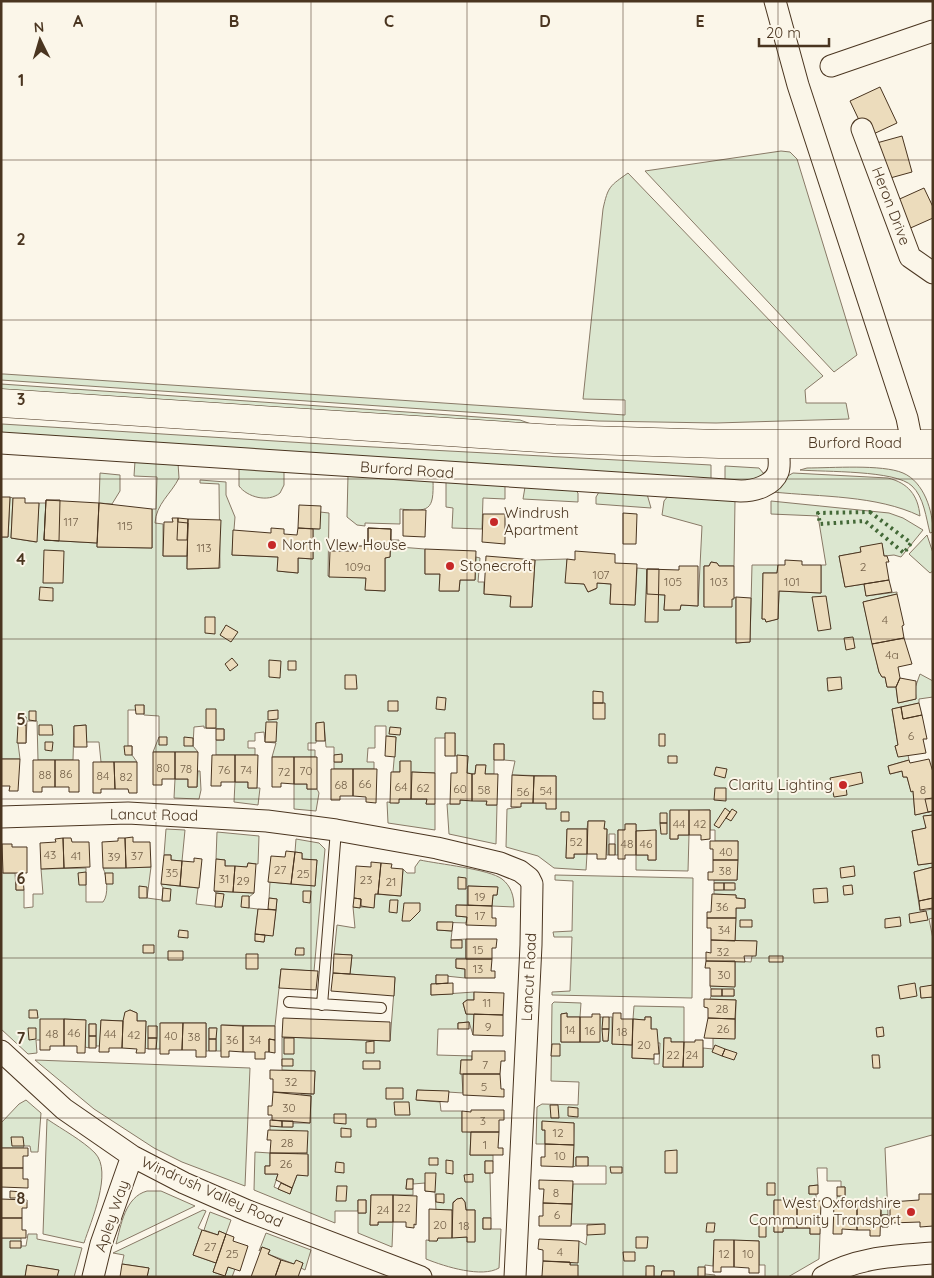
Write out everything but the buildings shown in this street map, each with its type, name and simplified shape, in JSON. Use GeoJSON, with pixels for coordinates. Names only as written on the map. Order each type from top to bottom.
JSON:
{"type":"FeatureCollection","features":[{"type":"Feature","properties":{"kind":"main road","name":"Burford Road"},"geometry":{"type":"LineString","coordinates":[[1,403],[555,439],[778,444],[922,444]]}},
{"type":"Feature","properties":{"kind":"street"},"geometry":{"type":"LineString","coordinates":[[775,1],[798,85],[907,418],[922,444]]}},
{"type":"Feature","properties":{"kind":"street"},"geometry":{"type":"LineString","coordinates":[[831,66],[933,31]]}},
{"type":"Feature","properties":{"kind":"street","name":"Heron Drive"},"geometry":{"type":"LineString","coordinates":[[862,130],[910,257],[933,273]]}},
{"type":"Feature","properties":{"kind":"street","name":"Burford Road"},"geometry":{"type":"LineString","coordinates":[[1,443],[741,492],[757,490],[775,478],[779,466],[778,444]]}},
{"type":"Feature","properties":{"kind":"street","name":"Lancut Road"},"geometry":{"type":"LineString","coordinates":[[1,817],[128,813],[189,815],[336,830],[437,848],[510,865],[526,875],[532,884],[531,945],[515,1277]]}},
{"type":"Feature","properties":{"kind":"street","name":"Windrush Valley Road"},"geometry":{"type":"LineString","coordinates":[[1,1051],[64,1109],[132,1156],[184,1183],[248,1211],[421,1277]]}},
{"type":"Feature","properties":{"kind":"street","name":"Apley Way"},"geometry":{"type":"LineString","coordinates":[[93,1277],[101,1244],[132,1156]]}},
{"type":"Feature","properties":{"kind":"street"},"geometry":{"type":"LineString","coordinates":[[823,1277],[854,1270],[874,1258],[933,1253]]}},
{"type":"Feature","properties":{"kind":"lane"},"geometry":{"type":"LineString","coordinates":[[322,1005],[336,830]]}},
{"type":"Feature","properties":{"kind":"lane"},"geometry":{"type":"LineString","coordinates":[[289,1002],[381,1008]]}},
{"type":"Feature","properties":{"kind":"green space"},"geometry":{"type":"Polygon","coordinates":[[[781,151],[790,152],[797,159],[857,355],[834,372],[645,171],[781,151]]]}},
{"type":"Feature","properties":{"kind":"green space"},"geometry":{"type":"Polygon","coordinates":[[[628,173],[823,376],[805,390],[806,403],[846,403],[849,419],[716,423],[598,421],[1,380],[1,374],[4,374],[625,415],[625,400],[583,399],[603,209],[606,196],[611,187],[628,173]]]}},
{"type":"Feature","properties":{"kind":"green space"},"geometry":{"type":"Polygon","coordinates":[[[1,384],[520,420],[534,425],[1,390],[1,384]]]}},
{"type":"Feature","properties":{"kind":"green space"},"geometry":{"type":"Polygon","coordinates":[[[2,424],[355,446],[711,465],[711,481],[2,435],[2,424]]]}},
{"type":"Feature","properties":{"kind":"green space"},"geometry":{"type":"Polygon","coordinates":[[[135,461],[178,463],[179,478],[158,510],[155,523],[163,524],[163,556],[187,556],[187,569],[220,568],[219,484],[200,483],[200,480],[226,482],[226,495],[235,517],[232,555],[278,557],[278,571],[298,573],[298,558],[313,559],[313,529],[319,529],[320,512],[329,513],[328,576],[366,578],[366,590],[385,591],[385,558],[390,557],[391,540],[399,540],[399,547],[425,549],[425,574],[440,574],[440,591],[459,591],[460,580],[475,580],[476,557],[480,558],[478,582],[484,582],[484,594],[511,596],[511,607],[532,607],[535,560],[567,559],[566,582],[584,584],[588,592],[596,589],[597,583],[611,584],[610,604],[635,605],[637,568],[647,569],[647,594],[665,595],[664,610],[680,610],[681,605],[698,606],[702,526],[662,515],[664,501],[668,496],[735,501],[734,566],[719,566],[717,563],[711,562],[709,566],[704,566],[704,607],[736,597],[736,643],[750,642],[752,565],[778,565],[777,573],[763,573],[762,619],[765,619],[766,622],[778,619],[779,591],[821,593],[821,565],[826,565],[818,516],[771,514],[771,501],[889,513],[903,518],[923,530],[901,557],[894,555],[884,556],[882,544],[861,547],[861,552],[839,556],[845,587],[864,584],[866,596],[897,592],[897,594],[863,602],[879,672],[882,677],[885,677],[887,687],[896,687],[898,703],[916,699],[915,688],[920,674],[933,681],[933,697],[919,699],[919,703],[892,709],[898,745],[895,746],[898,756],[908,755],[909,760],[888,766],[890,774],[902,771],[903,777],[907,777],[911,791],[913,791],[915,815],[933,811],[933,815],[924,816],[926,828],[912,831],[918,865],[933,863],[933,867],[914,872],[920,911],[933,909],[933,918],[929,919],[933,939],[933,985],[920,988],[921,998],[933,997],[933,1139],[932,1135],[885,1148],[888,1215],[882,1215],[882,1227],[881,1204],[837,1203],[837,1196],[845,1196],[845,1187],[841,1187],[841,1181],[827,1181],[827,1168],[817,1168],[818,1185],[809,1186],[809,1194],[816,1194],[816,1201],[774,1201],[774,1232],[783,1232],[783,1228],[810,1228],[810,1234],[820,1234],[819,1259],[788,1277],[765,1277],[765,1265],[759,1265],[759,1241],[714,1240],[713,1266],[705,1265],[705,1274],[715,1275],[715,1277],[674,1277],[674,1271],[662,1271],[661,1277],[654,1277],[654,1266],[647,1266],[646,1277],[578,1277],[570,1265],[579,1241],[586,1245],[587,1235],[604,1224],[571,1224],[573,1184],[606,1184],[606,1166],[588,1166],[588,1157],[576,1157],[576,1166],[573,1167],[574,1123],[542,1122],[542,1130],[545,1130],[545,1144],[536,1144],[537,1107],[542,1104],[578,1105],[579,1082],[551,1081],[552,1004],[554,1002],[581,1003],[580,1017],[567,1017],[567,1013],[561,1014],[561,1042],[599,1042],[600,1017],[603,1017],[603,1041],[608,1041],[609,1017],[612,1017],[612,1044],[632,1045],[632,1058],[654,1059],[654,1064],[659,1064],[660,1043],[657,1043],[651,1029],[651,1017],[645,1017],[645,1020],[633,1019],[634,1006],[684,1007],[684,1042],[671,1042],[670,1038],[664,1038],[663,1067],[703,1067],[703,1048],[713,1049],[713,1038],[735,1038],[736,1000],[710,999],[711,996],[734,996],[734,990],[711,989],[710,986],[735,986],[735,961],[751,962],[752,956],[756,955],[756,941],[735,941],[736,908],[745,908],[745,899],[736,898],[736,895],[714,894],[714,890],[735,889],[734,883],[714,883],[714,880],[737,880],[738,841],[715,841],[715,830],[710,830],[710,810],[670,811],[670,839],[678,839],[678,835],[689,835],[688,871],[636,870],[636,855],[648,855],[648,860],[656,860],[656,830],[636,831],[636,824],[626,824],[625,830],[618,830],[618,855],[615,855],[615,834],[609,834],[609,855],[607,855],[607,829],[604,829],[604,821],[588,821],[587,829],[567,829],[566,858],[574,858],[574,854],[587,854],[586,870],[554,868],[538,856],[506,847],[507,809],[520,807],[521,803],[546,803],[556,809],[556,776],[512,775],[515,761],[504,760],[504,744],[494,744],[494,774],[485,774],[485,765],[476,765],[475,774],[467,773],[468,756],[455,756],[455,733],[445,738],[435,738],[435,773],[411,772],[400,761],[400,772],[393,772],[396,737],[386,736],[386,726],[375,726],[375,748],[368,748],[367,762],[374,762],[374,769],[334,769],[334,762],[342,762],[342,755],[334,755],[334,747],[326,747],[324,723],[316,723],[316,743],[308,743],[308,750],[315,750],[315,757],[272,757],[276,743],[265,742],[264,732],[255,733],[255,741],[248,741],[248,748],[255,748],[255,755],[216,755],[216,740],[224,740],[224,729],[204,728],[204,726],[194,727],[193,746],[198,752],[153,752],[159,737],[159,716],[144,715],[144,705],[136,710],[128,710],[128,746],[132,746],[132,755],[137,762],[101,762],[99,742],[86,742],[86,725],[74,726],[73,760],[38,760],[37,721],[27,721],[26,743],[18,743],[20,759],[1,759],[1,537],[8,537],[10,497],[13,498],[11,538],[36,542],[39,503],[46,503],[44,540],[97,543],[97,547],[152,548],[152,509],[156,509],[157,477],[134,476],[135,461]]]}},
{"type":"Feature","properties":{"kind":"green space"},"geometry":{"type":"Polygon","coordinates":[[[725,466],[759,468],[764,474],[753,481],[725,480],[725,466]]]}},
{"type":"Feature","properties":{"kind":"green space"},"geometry":{"type":"Polygon","coordinates":[[[239,467],[284,470],[284,485],[280,493],[270,498],[264,498],[247,493],[239,486],[239,467]]]}},
{"type":"Feature","properties":{"kind":"green space"},"geometry":{"type":"Polygon","coordinates":[[[870,467],[903,473],[917,483],[922,490],[929,506],[933,532],[930,533],[919,496],[912,486],[904,481],[876,474],[800,470],[807,468],[870,467]]]}},
{"type":"Feature","properties":{"kind":"green space"},"geometry":{"type":"Polygon","coordinates":[[[100,473],[120,475],[120,491],[112,504],[99,503],[100,473]]]}},
{"type":"Feature","properties":{"kind":"green space"},"geometry":{"type":"Polygon","coordinates":[[[793,473],[888,478],[895,480],[911,491],[917,502],[920,516],[903,509],[867,500],[773,492],[786,477],[793,473]]]}},
{"type":"Feature","properties":{"kind":"green space"},"geometry":{"type":"Polygon","coordinates":[[[348,475],[433,480],[431,504],[418,510],[400,509],[400,524],[365,523],[365,526],[357,525],[347,517],[348,475]]]}},
{"type":"Feature","properties":{"kind":"green space"},"geometry":{"type":"Polygon","coordinates":[[[446,481],[505,485],[505,499],[483,498],[482,529],[452,528],[453,508],[446,507],[446,481]]]}},
{"type":"Feature","properties":{"kind":"green space"},"geometry":{"type":"Polygon","coordinates":[[[525,487],[575,490],[578,493],[578,502],[523,499],[525,487]]]}},
{"type":"Feature","properties":{"kind":"green space"},"geometry":{"type":"Polygon","coordinates":[[[599,492],[647,494],[651,508],[596,504],[596,497],[599,492]]]}},
{"type":"Feature","properties":{"kind":"green space"},"geometry":{"type":"Polygon","coordinates":[[[927,535],[933,553],[933,571],[930,573],[909,554],[927,535]]]}},
{"type":"Feature","properties":{"kind":"green space"},"geometry":{"type":"Polygon","coordinates":[[[198,771],[200,771],[201,790],[199,799],[174,798],[175,779],[188,779],[188,787],[197,787],[198,771]]]}},
{"type":"Feature","properties":{"kind":"green space"},"geometry":{"type":"Polygon","coordinates":[[[235,782],[248,782],[248,788],[260,788],[258,805],[234,802],[235,782]]]}},
{"type":"Feature","properties":{"kind":"green space"},"geometry":{"type":"Polygon","coordinates":[[[294,784],[307,784],[307,789],[317,789],[319,793],[316,811],[294,809],[294,784]]]}},
{"type":"Feature","properties":{"kind":"green space"},"geometry":{"type":"Polygon","coordinates":[[[399,799],[427,799],[426,804],[435,804],[435,830],[388,823],[387,802],[398,803],[399,799]]]}},
{"type":"Feature","properties":{"kind":"green space"},"geometry":{"type":"Polygon","coordinates":[[[460,800],[487,801],[487,805],[497,805],[496,844],[449,834],[447,804],[459,804],[460,800]]]}},
{"type":"Feature","properties":{"kind":"green space"},"geometry":{"type":"Polygon","coordinates":[[[166,829],[185,830],[182,861],[171,860],[171,855],[164,855],[166,829]]]}},
{"type":"Feature","properties":{"kind":"green space"},"geometry":{"type":"Polygon","coordinates":[[[217,832],[259,836],[258,864],[248,863],[247,867],[225,866],[225,860],[216,859],[217,832]]]}},
{"type":"Feature","properties":{"kind":"green space"},"geometry":{"type":"Polygon","coordinates":[[[296,839],[319,843],[325,849],[314,971],[281,969],[275,1026],[222,1025],[221,1051],[216,1051],[216,1028],[209,1028],[209,1051],[206,1051],[206,1023],[161,1023],[160,1049],[156,1049],[157,1026],[148,1049],[145,1048],[146,1021],[137,1021],[137,1013],[130,1010],[125,1013],[124,1021],[101,1020],[100,1046],[96,1046],[96,1024],[89,1024],[89,1048],[85,1047],[85,1020],[64,1019],[40,1040],[36,1040],[37,1053],[28,1054],[1,1029],[1,873],[15,873],[16,890],[24,890],[24,908],[33,907],[33,894],[43,894],[41,869],[86,868],[86,902],[103,902],[105,899],[107,885],[103,868],[151,867],[147,898],[162,900],[163,888],[161,884],[198,888],[196,904],[222,907],[223,894],[214,891],[254,893],[249,897],[249,908],[258,909],[255,941],[264,942],[265,935],[273,935],[277,899],[269,898],[270,882],[315,886],[317,860],[302,859],[302,853],[295,852],[296,839]]]}},
{"type":"Feature","properties":{"kind":"green space"},"geometry":{"type":"Polygon","coordinates":[[[420,860],[495,875],[508,885],[513,899],[514,907],[492,906],[493,895],[497,895],[497,887],[468,886],[468,905],[456,905],[456,916],[467,917],[466,923],[437,922],[437,930],[452,931],[451,940],[466,939],[466,959],[456,959],[456,968],[465,969],[465,978],[436,975],[436,984],[431,984],[431,995],[474,992],[474,1000],[467,1000],[463,1003],[466,1014],[474,1014],[473,1035],[469,1022],[458,1023],[458,1029],[438,1029],[437,1055],[472,1056],[472,1060],[461,1060],[463,1093],[417,1090],[417,1100],[440,1102],[441,1111],[462,1111],[462,1131],[471,1132],[470,1155],[493,1155],[493,1161],[485,1161],[485,1173],[490,1173],[491,1218],[483,1218],[483,1229],[501,1229],[499,1268],[492,1271],[474,1272],[426,1259],[426,1240],[437,1241],[438,1238],[467,1237],[475,1241],[475,1210],[466,1210],[465,1202],[462,1198],[453,1202],[453,1210],[436,1210],[435,1192],[425,1191],[425,1183],[413,1184],[413,1179],[407,1179],[406,1189],[413,1189],[413,1195],[371,1195],[370,1225],[378,1225],[378,1222],[393,1222],[392,1247],[358,1233],[358,1213],[366,1213],[366,1200],[358,1200],[358,1211],[335,1211],[335,1223],[254,1190],[255,1152],[270,1153],[270,1166],[265,1166],[265,1174],[278,1174],[274,1187],[290,1194],[297,1175],[308,1175],[308,1155],[299,1155],[270,1130],[270,1126],[292,1127],[293,1123],[310,1123],[311,1096],[301,1094],[314,1094],[315,1071],[282,1070],[282,1037],[390,1041],[395,978],[350,974],[352,955],[334,954],[337,925],[355,928],[353,907],[374,907],[375,894],[401,896],[403,869],[407,873],[415,873],[415,867],[420,860]]]}},
{"type":"Feature","properties":{"kind":"green space"},"geometry":{"type":"Polygon","coordinates":[[[555,875],[693,878],[692,998],[552,995],[552,992],[570,991],[572,937],[554,937],[553,932],[572,931],[573,881],[555,880],[555,875]]]}},
{"type":"Feature","properties":{"kind":"green space"},"geometry":{"type":"Polygon","coordinates":[[[35,1060],[250,1068],[245,1186],[182,1162],[154,1148],[94,1109],[35,1060]]]}},
{"type":"Feature","properties":{"kind":"green space"},"geometry":{"type":"Polygon","coordinates":[[[26,1100],[41,1113],[38,1152],[31,1152],[30,1146],[24,1146],[23,1148],[1,1148],[1,1123],[19,1104],[26,1100]]]}},
{"type":"Feature","properties":{"kind":"green space"},"geometry":{"type":"Polygon","coordinates":[[[47,1119],[84,1144],[95,1153],[100,1161],[102,1172],[99,1197],[84,1243],[43,1234],[47,1119]]]}},
{"type":"Feature","properties":{"kind":"green space"},"geometry":{"type":"Polygon","coordinates":[[[147,1191],[161,1191],[195,1206],[116,1244],[122,1220],[129,1205],[140,1194],[147,1191]]]}},
{"type":"Feature","properties":{"kind":"green space"},"geometry":{"type":"Polygon","coordinates":[[[203,1210],[206,1211],[198,1228],[202,1230],[193,1255],[216,1263],[213,1272],[225,1276],[228,1267],[235,1269],[232,1277],[147,1277],[149,1268],[122,1264],[124,1255],[113,1253],[203,1210]]]}},
{"type":"Feature","properties":{"kind":"green space"},"geometry":{"type":"Polygon","coordinates":[[[210,1212],[231,1220],[226,1234],[219,1231],[218,1235],[204,1230],[210,1212]]]}},
{"type":"Feature","properties":{"kind":"green space"},"geometry":{"type":"Polygon","coordinates":[[[266,1233],[311,1250],[305,1270],[301,1268],[303,1263],[294,1264],[268,1254],[270,1250],[262,1247],[259,1251],[266,1233]]]}},
{"type":"Feature","properties":{"kind":"green space"},"geometry":{"type":"Polygon","coordinates":[[[28,1234],[37,1234],[37,1239],[82,1248],[74,1277],[57,1277],[58,1270],[27,1265],[25,1277],[1,1277],[1,1238],[21,1238],[21,1246],[26,1246],[28,1234]]]}},
{"type":"Feature","properties":{"kind":"hedge"},"geometry":{"type":"LineString","coordinates":[[870,512],[911,543],[904,553],[865,521],[820,524],[818,513],[870,512]]}},
{"type":"Feature","properties":{"kind":"place","name":"Windrush Apartment"},"geometry":{"type":"Point","coordinates":[494,522]}},
{"type":"Feature","properties":{"kind":"place","name":"North Vlew House"},"geometry":{"type":"Point","coordinates":[272,545]}},
{"type":"Feature","properties":{"kind":"place","name":"Stonecroft"},"geometry":{"type":"Point","coordinates":[450,566]}},
{"type":"Feature","properties":{"kind":"place","name":"Clarity Lighting"},"geometry":{"type":"Point","coordinates":[843,785]}},
{"type":"Feature","properties":{"kind":"place","name":"West Oxfordshire Community Transport"},"geometry":{"type":"Point","coordinates":[911,1212]}}]}
